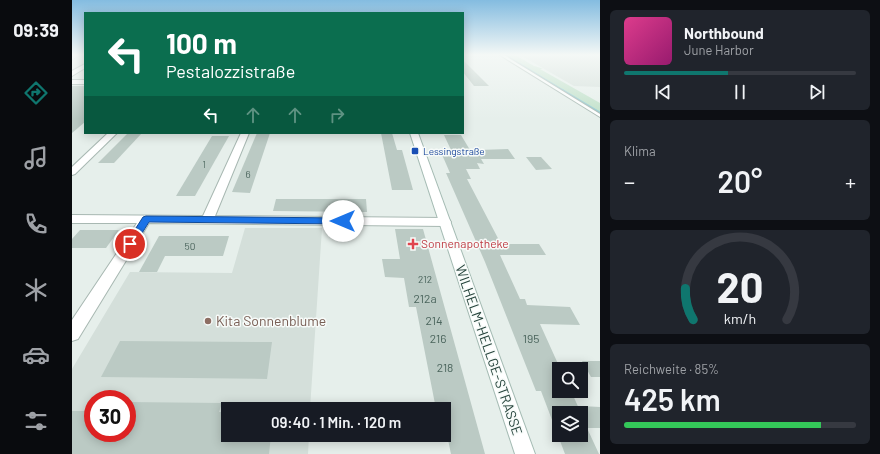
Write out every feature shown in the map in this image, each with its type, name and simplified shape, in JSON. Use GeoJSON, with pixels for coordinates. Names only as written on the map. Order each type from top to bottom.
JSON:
{"type":"FeatureCollection","features":[{"type":"Feature","properties":{"kind":"street"},"geometry":{"type":"LineString","coordinates":[[72,82],[84,82]]}},
{"type":"Feature","properties":{"kind":"street"},"geometry":{"type":"LineString","coordinates":[[72,172],[112,134]]}},
{"type":"Feature","properties":{"kind":"street"},"geometry":{"type":"LineString","coordinates":[[208,220],[245,134]]}},
{"type":"Feature","properties":{"kind":"street","name":"WILHELM-HELLGE-STRASSE"},"geometry":{"type":"LineString","coordinates":[[414,134],[525,454]]}},
{"type":"Feature","properties":{"kind":"street"},"geometry":{"type":"LineString","coordinates":[[72,219],[445,222]]}},
{"type":"Feature","properties":{"kind":"street"},"geometry":{"type":"LineString","coordinates":[[72,334],[146,219]]}},
{"type":"Feature","properties":{"kind":"lane"},"geometry":{"type":"LineString","coordinates":[[535,76],[600,116]]}},
{"type":"Feature","properties":{"kind":"shaded area"},"geometry":{"type":"Polygon","coordinates":[[[557,76],[600,76],[600,87],[574,86],[557,76]]]}},
{"type":"Feature","properties":{"kind":"shaded area","name":"Kita Sonnenblume"},"geometry":{"type":"Polygon","coordinates":[[[245,228],[322,228],[310,402],[221,402],[221,442],[309,442],[308,454],[72,454],[72,369],[130,272],[232,273],[245,228]]]}},
{"type":"Feature","properties":{"kind":"green space"},"geometry":{"type":"Polygon","coordinates":[[[538,76],[553,76],[600,103],[600,114],[538,76]]]}},
{"type":"Feature","properties":{"kind":"building"},"geometry":{"type":"Polygon","coordinates":[[[466,76],[479,76],[489,86],[474,86],[466,76]]]}},
{"type":"Feature","properties":{"kind":"building"},"geometry":{"type":"Polygon","coordinates":[[[72,86],[84,86],[84,123],[72,133],[72,86]]]}},
{"type":"Feature","properties":{"kind":"building"},"geometry":{"type":"Polygon","coordinates":[[[127,134],[141,134],[114,163],[98,163],[127,134]]]}},
{"type":"Feature","properties":{"kind":"building"},"geometry":{"type":"Polygon","coordinates":[[[257,134],[270,134],[250,193],[232,192],[257,134]]]}},
{"type":"Feature","properties":{"kind":"building"},"geometry":{"type":"Polygon","coordinates":[[[381,134],[392,134],[397,150],[402,150],[413,190],[392,190],[381,134]]]}},
{"type":"Feature","properties":{"kind":"building"},"geometry":{"type":"Polygon","coordinates":[[[444,135],[461,135],[470,150],[476,150],[479,155],[479,150],[508,149],[515,159],[481,159],[484,164],[477,163],[480,169],[466,169],[471,179],[467,179],[501,244],[539,244],[546,255],[500,255],[520,299],[525,299],[527,305],[570,307],[580,325],[540,324],[557,362],[552,362],[552,398],[574,398],[578,406],[552,406],[552,420],[541,391],[536,391],[485,262],[446,173],[450,173],[440,150],[451,150],[444,135]]]}},
{"type":"Feature","properties":{"kind":"building"},"geometry":{"type":"Polygon","coordinates":[[[212,136],[229,136],[195,196],[176,196],[212,136]]]}},
{"type":"Feature","properties":{"kind":"building"},"geometry":{"type":"Polygon","coordinates":[[[526,157],[541,157],[552,169],[536,170],[526,157]]]}},
{"type":"Feature","properties":{"kind":"building"},"geometry":{"type":"Polygon","coordinates":[[[276,199],[366,199],[367,212],[273,211],[276,199]]]}},
{"type":"Feature","properties":{"kind":"building"},"geometry":{"type":"Polygon","coordinates":[[[395,229],[423,229],[485,454],[451,454],[448,442],[451,442],[451,402],[435,402],[416,307],[409,307],[404,278],[385,277],[382,259],[400,259],[395,229]]]}},
{"type":"Feature","properties":{"kind":"building"},"geometry":{"type":"Polygon","coordinates":[[[80,230],[119,230],[106,248],[72,248],[72,239],[80,230]]]}},
{"type":"Feature","properties":{"kind":"building"},"geometry":{"type":"Polygon","coordinates":[[[159,236],[229,236],[223,256],[165,256],[157,272],[139,272],[159,236]]]}},
{"type":"Feature","properties":{"kind":"building"},"geometry":{"type":"Polygon","coordinates":[[[120,341],[272,342],[267,379],[101,377],[120,341]]]}},
{"type":"Feature","properties":{"kind":"building"},"geometry":{"type":"Polygon","coordinates":[[[600,361],[600,377],[591,377],[588,372],[588,362],[583,362],[600,361]]]}},
{"type":"Feature","properties":{"kind":"building"},"geometry":{"type":"Polygon","coordinates":[[[136,402],[221,403],[219,412],[221,412],[221,442],[270,442],[269,454],[72,454],[72,411],[84,411],[84,442],[136,442],[136,402]]]}},
{"type":"Feature","properties":{"kind":"building"},"geometry":{"type":"Polygon","coordinates":[[[588,406],[600,407],[600,428],[588,428],[588,406]]]}},
{"type":"Feature","properties":{"kind":"building"},"geometry":{"type":"Polygon","coordinates":[[[588,430],[599,454],[565,454],[560,442],[588,442],[588,430]]]}},
{"type":"Feature","properties":{"kind":"waterway"},"geometry":{"type":"LineString","coordinates":[[540,76],[564,91]]}},
{"type":"Feature","properties":{"kind":"waterway"},"geometry":{"type":"LineString","coordinates":[[562,90],[600,113]]}},
{"type":"Feature","properties":{"kind":"place","name":"Lessingstraße"},"geometry":{"type":"Point","coordinates":[415,151]}},
{"type":"Feature","properties":{"kind":"place","name":"Sonnenapotheke"},"geometry":{"type":"Point","coordinates":[413,244]}},
{"type":"Feature","properties":{"kind":"place","name":"Kita Sonnenblume"},"geometry":{"type":"Point","coordinates":[208,321]}},
{"type":"Feature","properties":{"kind":"route"},"geometry":{"type":"LineString","coordinates":[[130,244],[146,219],[343,221]]}}]}
